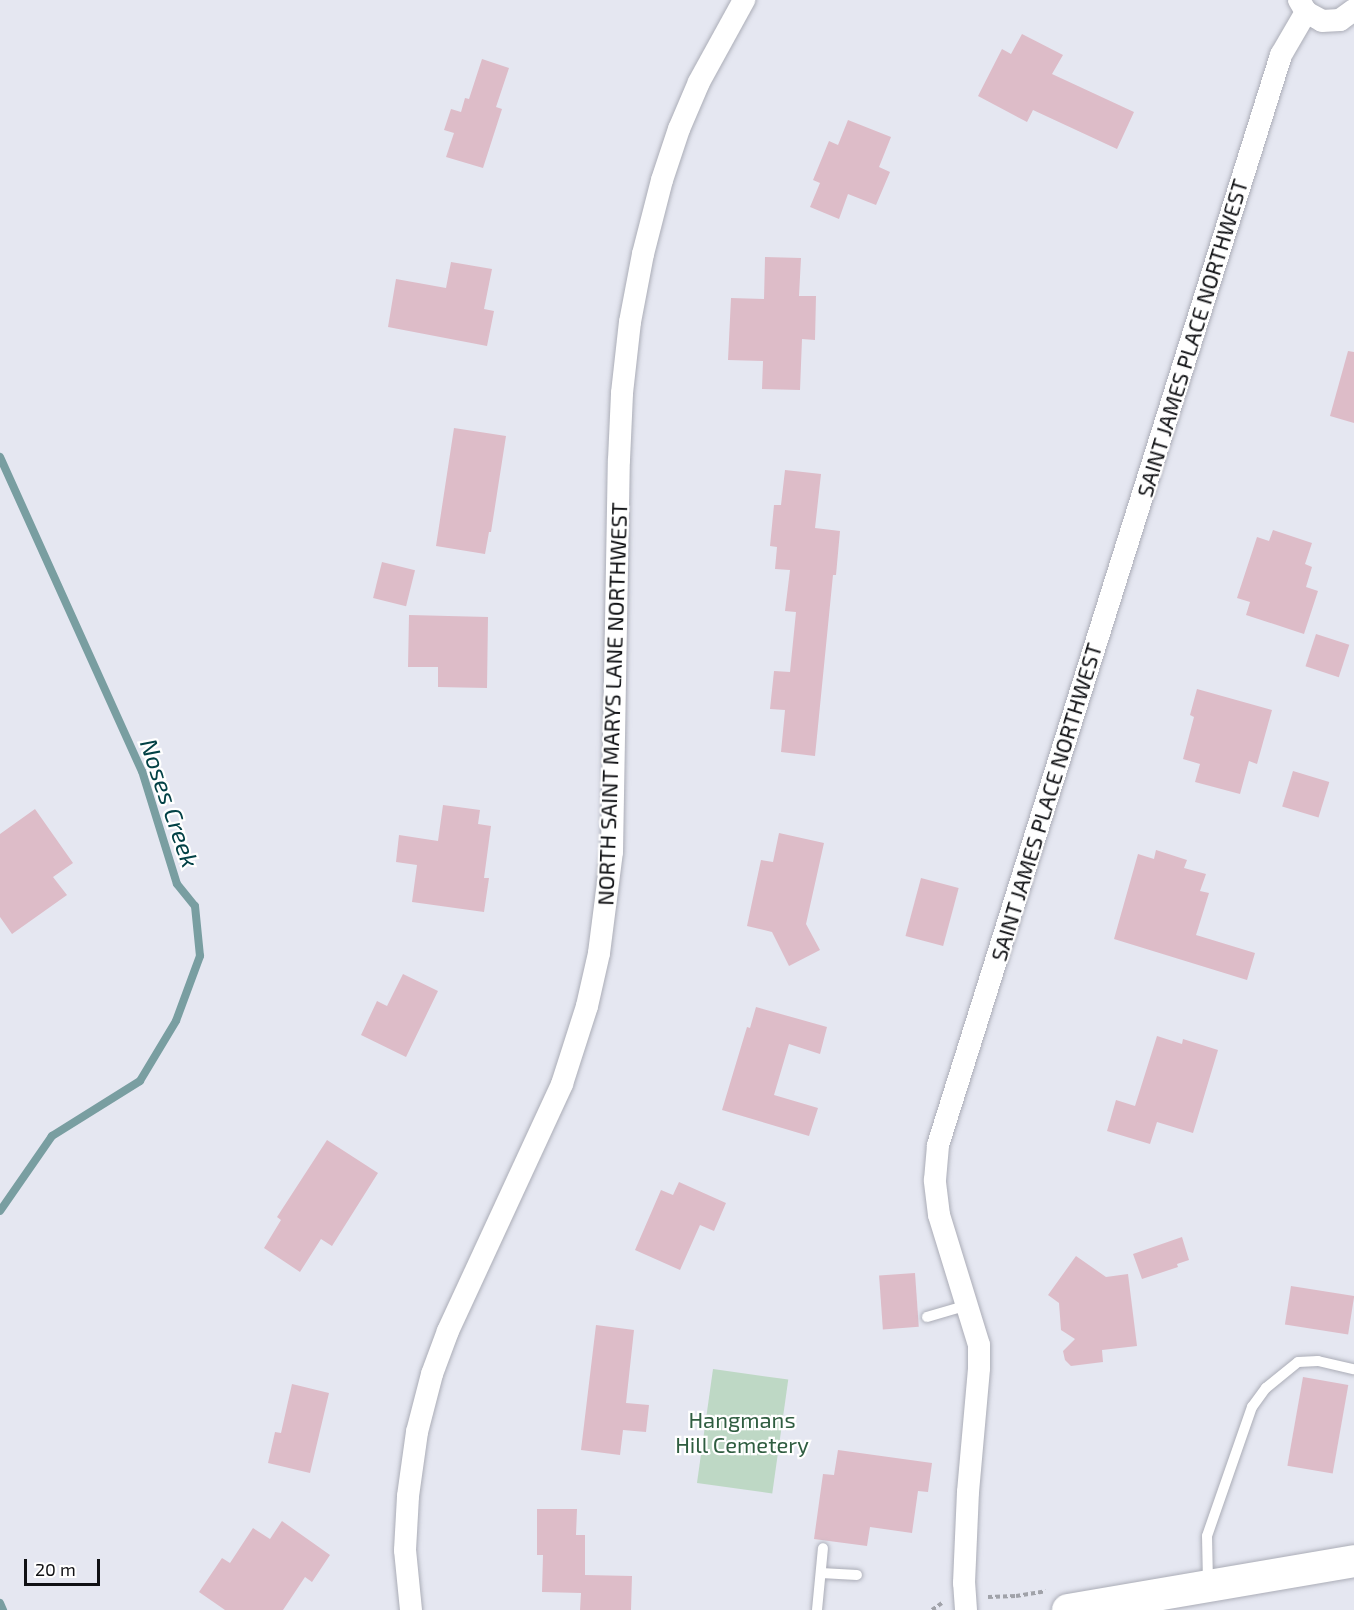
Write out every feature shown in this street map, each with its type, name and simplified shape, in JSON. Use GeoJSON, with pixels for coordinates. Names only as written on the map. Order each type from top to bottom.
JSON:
{"type":"FeatureCollection","features":[{"type":"Feature","properties":{"kind":"street","name":"NORTH SAINT MARYS LANE NORTHWEST"},"geometry":{"type":"LineString","coordinates":[[411,1610],[405,1550],[408,1496],[417,1432],[432,1374],[448,1330],[561,1084],[587,1006],[599,953],[612,852],[619,460],[622,393],[630,322],[643,254],[662,180],[679,129],[699,82],[744,0]]}},
{"type":"Feature","properties":{"kind":"street","name":"SAINT JAMES PLACE NORTHWEST"},"geometry":{"type":"LineString","coordinates":[[966,1610],[964,1583],[968,1492],[980,1368],[979,1345],[939,1215],[935,1180],[938,1145],[1281,55],[1303,6],[1322,21],[1340,20],[1354,10]]}},
{"type":"Feature","properties":{"kind":"street"},"geometry":{"type":"LineString","coordinates":[[1068,1610],[1354,1561]]}},
{"type":"Feature","properties":{"kind":"lane"},"geometry":{"type":"LineString","coordinates":[[927,1317],[968,1305]]}},
{"type":"Feature","properties":{"kind":"lane"},"geometry":{"type":"LineString","coordinates":[[1209,1587],[1207,1536],[1252,1407],[1266,1388],[1298,1362],[1318,1361],[1354,1369]]}},
{"type":"Feature","properties":{"kind":"lane"},"geometry":{"type":"LineString","coordinates":[[818,1610],[823,1548]]}},
{"type":"Feature","properties":{"kind":"lane"},"geometry":{"type":"LineString","coordinates":[[821,1573],[857,1575]]}},
{"type":"Feature","properties":{"kind":"green space","name":"Hangmans Hill Cemetery"},"geometry":{"type":"Polygon","coordinates":[[[713,1369],[788,1380],[772,1493],[697,1483],[713,1369]]]}},
{"type":"Feature","properties":{"kind":"building"},"geometry":{"type":"Polygon","coordinates":[[[1022,34],[1063,55],[1052,74],[1134,112],[1117,149],[1033,110],[1027,122],[978,96],[1002,49],[1011,54],[1022,34]]]}},
{"type":"Feature","properties":{"kind":"building"},"geometry":{"type":"Polygon","coordinates":[[[482,59],[509,68],[496,107],[502,109],[483,168],[446,157],[454,133],[444,130],[451,109],[461,112],[465,98],[469,99],[482,59]]]}},
{"type":"Feature","properties":{"kind":"building"},"geometry":{"type":"Polygon","coordinates":[[[848,120],[891,137],[879,167],[890,172],[876,205],[848,194],[839,219],[810,207],[820,183],[813,180],[829,141],[838,145],[848,120]]]}},
{"type":"Feature","properties":{"kind":"building"},"geometry":{"type":"Polygon","coordinates":[[[765,257],[801,258],[799,296],[816,296],[815,340],[802,339],[800,390],[762,389],[763,361],[728,360],[731,298],[764,299],[765,257]]]}},
{"type":"Feature","properties":{"kind":"building"},"geometry":{"type":"Polygon","coordinates":[[[451,262],[492,269],[484,309],[494,311],[487,346],[388,327],[396,279],[446,288],[451,262]]]}},
{"type":"Feature","properties":{"kind":"building"},"geometry":{"type":"Polygon","coordinates":[[[1348,351],[1354,352],[1354,423],[1330,416],[1348,351]]]}},
{"type":"Feature","properties":{"kind":"building"},"geometry":{"type":"Polygon","coordinates":[[[454,428],[506,436],[491,532],[489,532],[485,554],[436,546],[454,428]]]}},
{"type":"Feature","properties":{"kind":"building"},"geometry":{"type":"Polygon","coordinates":[[[785,470],[821,474],[815,528],[840,531],[836,575],[833,575],[815,756],[781,752],[785,710],[770,709],[774,671],[790,672],[796,612],[785,611],[790,570],[775,569],[777,547],[770,546],[774,505],[781,505],[785,470]]]}},
{"type":"Feature","properties":{"kind":"building"},"geometry":{"type":"Polygon","coordinates":[[[1273,530],[1312,543],[1305,564],[1312,567],[1306,587],[1318,591],[1304,634],[1246,615],[1250,602],[1237,598],[1257,537],[1269,541],[1273,530]]]}},
{"type":"Feature","properties":{"kind":"building"},"geometry":{"type":"Polygon","coordinates":[[[382,562],[415,570],[406,606],[373,598],[382,562]]]}},
{"type":"Feature","properties":{"kind":"building"},"geometry":{"type":"Polygon","coordinates":[[[409,615],[488,617],[487,688],[438,687],[438,667],[408,667],[409,615]]]}},
{"type":"Feature","properties":{"kind":"building"},"geometry":{"type":"Polygon","coordinates":[[[1316,634],[1349,645],[1339,677],[1305,666],[1316,634]]]}},
{"type":"Feature","properties":{"kind":"building"},"geometry":{"type":"Polygon","coordinates":[[[1197,689],[1272,710],[1257,764],[1249,761],[1240,794],[1195,782],[1200,764],[1183,759],[1194,717],[1190,715],[1197,689]]]}},
{"type":"Feature","properties":{"kind":"building"},"geometry":{"type":"Polygon","coordinates":[[[1293,771],[1329,782],[1319,817],[1282,806],[1293,771]]]}},
{"type":"Feature","properties":{"kind":"building"},"geometry":{"type":"Polygon","coordinates":[[[443,805],[480,810],[478,824],[491,826],[484,878],[489,878],[484,912],[412,902],[417,865],[396,862],[399,835],[438,841],[443,805]]]}},
{"type":"Feature","properties":{"kind":"building"},"geometry":{"type":"Polygon","coordinates":[[[35,809],[73,863],[53,877],[67,895],[12,934],[0,917],[0,834],[35,809]]]}},
{"type":"Feature","properties":{"kind":"building"},"geometry":{"type":"Polygon","coordinates":[[[779,833],[824,843],[806,924],[820,950],[789,966],[772,932],[747,926],[761,860],[773,862],[779,833]]]}},
{"type":"Feature","properties":{"kind":"building"},"geometry":{"type":"Polygon","coordinates":[[[1156,850],[1187,860],[1184,868],[1206,874],[1200,891],[1209,893],[1196,935],[1255,953],[1247,980],[1114,939],[1138,854],[1154,859],[1156,850]]]}},
{"type":"Feature","properties":{"kind":"building"},"geometry":{"type":"Polygon","coordinates":[[[921,878],[959,888],[943,946],[905,936],[921,878]]]}},
{"type":"Feature","properties":{"kind":"building"},"geometry":{"type":"Polygon","coordinates":[[[403,974],[438,991],[406,1057],[361,1035],[377,1001],[387,1006],[403,974]]]}},
{"type":"Feature","properties":{"kind":"building"},"geometry":{"type":"Polygon","coordinates":[[[756,1007],[827,1027],[820,1054],[789,1044],[774,1095],[818,1108],[809,1136],[722,1110],[747,1027],[750,1028],[756,1007]]]}},
{"type":"Feature","properties":{"kind":"building"},"geometry":{"type":"Polygon","coordinates":[[[1157,1036],[1182,1044],[1183,1039],[1218,1050],[1193,1133],[1157,1122],[1150,1144],[1107,1131],[1116,1100],[1135,1106],[1157,1036]]]}},
{"type":"Feature","properties":{"kind":"building"},"geometry":{"type":"Polygon","coordinates":[[[327,1140],[378,1173],[332,1246],[321,1239],[300,1272],[264,1248],[281,1220],[277,1217],[327,1140]]]}},
{"type":"Feature","properties":{"kind":"building"},"geometry":{"type":"Polygon","coordinates":[[[679,1182],[726,1203],[714,1231],[700,1225],[680,1270],[635,1250],[661,1190],[673,1195],[679,1182]]]}},
{"type":"Feature","properties":{"kind":"building"},"geometry":{"type":"Polygon","coordinates":[[[1182,1237],[1189,1260],[1177,1264],[1178,1267],[1142,1279],[1133,1254],[1182,1237]]]}},
{"type":"Feature","properties":{"kind":"building"},"geometry":{"type":"Polygon","coordinates":[[[1076,1256],[1106,1277],[1128,1274],[1137,1346],[1102,1350],[1103,1362],[1071,1366],[1065,1360],[1063,1351],[1075,1339],[1061,1330],[1059,1303],[1048,1295],[1076,1256]]]}},
{"type":"Feature","properties":{"kind":"building"},"geometry":{"type":"Polygon","coordinates":[[[915,1273],[919,1327],[883,1329],[879,1276],[915,1273]]]}},
{"type":"Feature","properties":{"kind":"building"},"geometry":{"type":"Polygon","coordinates":[[[1291,1286],[1354,1296],[1348,1335],[1285,1325],[1291,1286]]]}},
{"type":"Feature","properties":{"kind":"building"},"geometry":{"type":"Polygon","coordinates":[[[596,1325],[634,1330],[626,1403],[649,1405],[646,1432],[623,1430],[620,1455],[581,1450],[596,1325]]]}},
{"type":"Feature","properties":{"kind":"building"},"geometry":{"type":"Polygon","coordinates":[[[1303,1377],[1348,1385],[1333,1474],[1287,1466],[1303,1377]]]}},
{"type":"Feature","properties":{"kind":"building"},"geometry":{"type":"Polygon","coordinates":[[[292,1384],[329,1393],[310,1473],[268,1463],[275,1432],[281,1433],[292,1384]]]}},
{"type":"Feature","properties":{"kind":"building"},"geometry":{"type":"Polygon","coordinates":[[[838,1450],[932,1463],[928,1492],[918,1491],[912,1533],[870,1527],[867,1546],[814,1539],[823,1474],[834,1475],[838,1450]]]}},
{"type":"Feature","properties":{"kind":"building"},"geometry":{"type":"Polygon","coordinates":[[[537,1509],[577,1509],[576,1535],[585,1535],[585,1575],[632,1576],[631,1610],[580,1610],[581,1593],[542,1592],[543,1555],[537,1555],[537,1509]]]}},
{"type":"Feature","properties":{"kind":"building"},"geometry":{"type":"Polygon","coordinates":[[[282,1521],[330,1555],[312,1582],[305,1577],[283,1610],[225,1610],[199,1592],[222,1558],[230,1563],[253,1528],[270,1539],[282,1521]]]}},
{"type":"Feature","properties":{"kind":"waterway","name":"Noses Creek"},"geometry":{"type":"LineString","coordinates":[[0,457],[142,771],[177,884],[195,906],[200,956],[176,1021],[140,1081],[52,1136],[0,1211]]}},
{"type":"Feature","properties":{"kind":"waterway","name":"Noses Creek"},"geometry":{"type":"LineString","coordinates":[[0,1603],[3,1610]]}}]}
